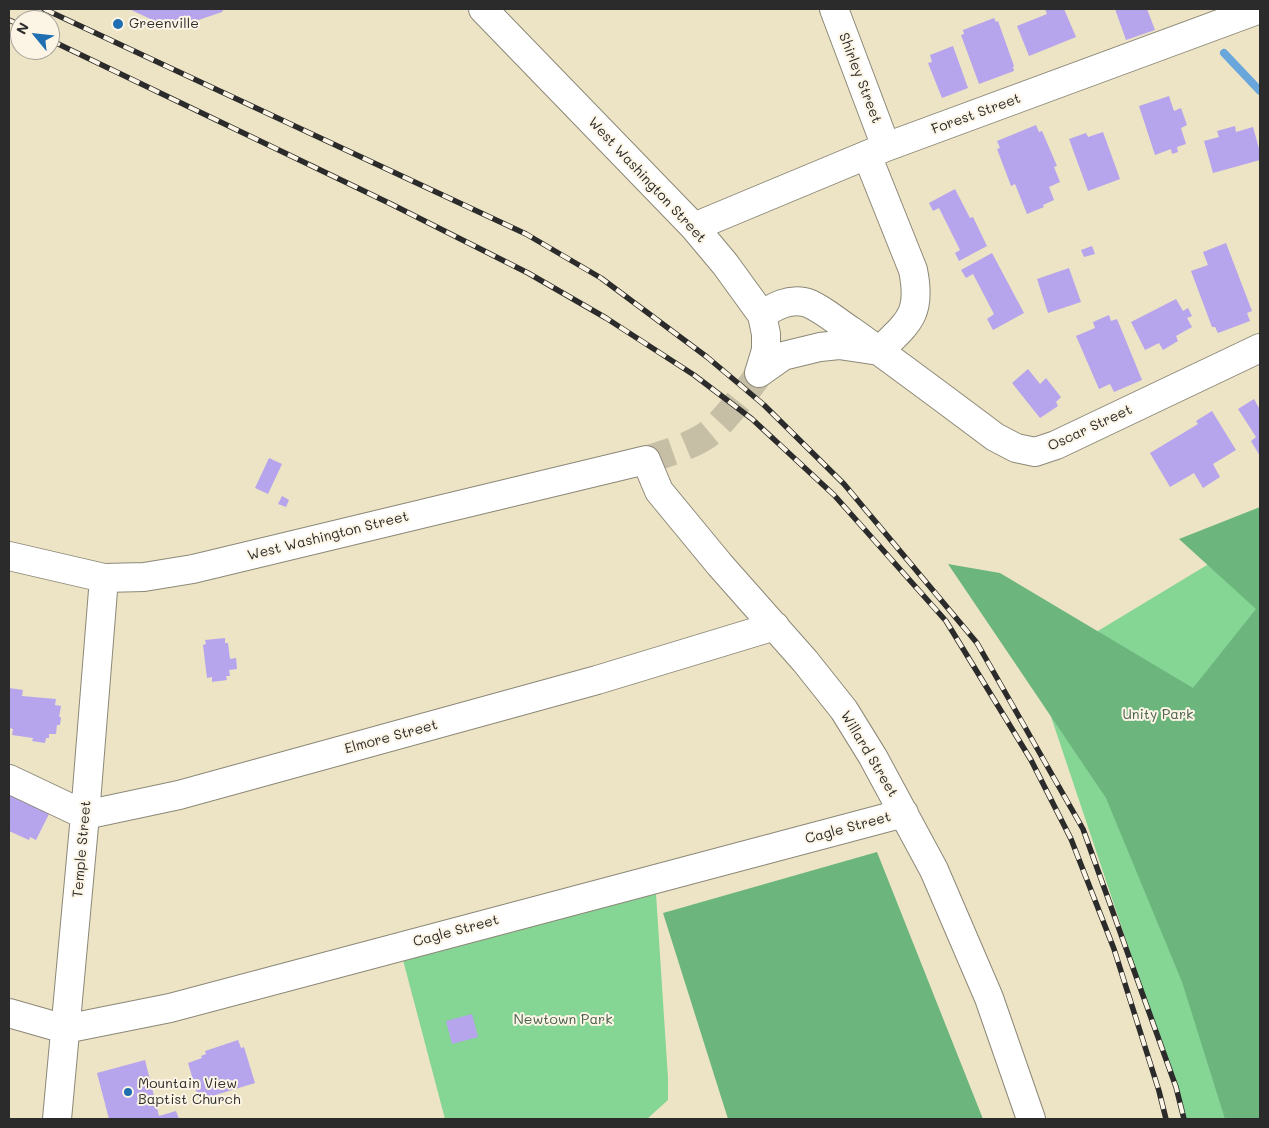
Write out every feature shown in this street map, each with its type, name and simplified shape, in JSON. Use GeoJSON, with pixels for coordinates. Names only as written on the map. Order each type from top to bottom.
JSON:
{"type":"FeatureCollection","features":[{"type":"Feature","properties":{"kind":"street","name":"West Washington Street"},"geometry":{"type":"LineString","coordinates":[[485,9],[694,227],[725,264],[762,315],[766,334],[766,350],[759,373]]}},
{"type":"Feature","properties":{"kind":"street","name":"Shirley Street"},"geometry":{"type":"LineString","coordinates":[[834,9],[917,288],[915,309],[903,328],[879,351]]}},
{"type":"Feature","properties":{"kind":"street","name":"Forest Street"},"geometry":{"type":"LineString","coordinates":[[694,227],[876,151],[1228,15],[1260,10]]}},
{"type":"Feature","properties":{"kind":"street","name":"Oscar Street"},"geometry":{"type":"LineString","coordinates":[[762,315],[776,306],[793,301],[806,302],[879,351],[995,437],[1016,448],[1034,452],[1056,445],[1260,348]]}},
{"type":"Feature","properties":{"kind":"street","name":"Oscar Street"},"geometry":{"type":"LineString","coordinates":[[759,373],[783,356],[820,347],[839,345],[879,351]]}},
{"type":"Feature","properties":{"kind":"street","name":"West Washington Street"},"geometry":{"type":"LineString","coordinates":[[9,556],[104,578],[144,577],[193,569],[646,460]]}},
{"type":"Feature","properties":{"kind":"street","name":"Willard Street"},"geometry":{"type":"LineString","coordinates":[[646,460],[659,491],[720,565],[805,661],[844,710],[873,756],[934,870],[989,998],[1031,1119]]}},
{"type":"Feature","properties":{"kind":"street","name":"Temple Street"},"geometry":{"type":"LineString","coordinates":[[57,1119],[85,815],[104,578]]}},
{"type":"Feature","properties":{"kind":"street","name":"Elmore Street"},"geometry":{"type":"LineString","coordinates":[[85,815],[179,796],[598,680],[775,626]]}},
{"type":"Feature","properties":{"kind":"street"},"geometry":{"type":"LineString","coordinates":[[9,779],[85,815]]}},
{"type":"Feature","properties":{"kind":"street","name":"Cagle Street"},"geometry":{"type":"LineString","coordinates":[[9,1013],[66,1029],[170,1008],[904,813]]}},
{"type":"Feature","properties":{"kind":"green space","name":"Unity Park"},"geometry":{"type":"Polygon","coordinates":[[[1260,507],[1260,1119],[1225,1119],[1182,982],[1106,798],[948,564],[1000,573],[1193,688],[1256,609],[1179,539],[1260,507]]]}},
{"type":"Feature","properties":{"kind":"green space","name":"Unity Park"},"geometry":{"type":"Polygon","coordinates":[[[1260,533],[1260,1119],[1186,1119],[1035,669],[1260,533]]]}},
{"type":"Feature","properties":{"kind":"green space"},"geometry":{"type":"Polygon","coordinates":[[[877,852],[983,1119],[728,1119],[663,913],[877,852]]]}},
{"type":"Feature","properties":{"kind":"green space","name":"Newtown Park"},"geometry":{"type":"Polygon","coordinates":[[[656,894],[668,1100],[647,1119],[445,1119],[403,960],[656,894]]]}},
{"type":"Feature","properties":{"kind":"building","name":"Greenville"},"geometry":{"type":"Polygon","coordinates":[[[129,9],[224,9],[222,12],[172,29],[129,9]]]}},
{"type":"Feature","properties":{"kind":"building"},"geometry":{"type":"Polygon","coordinates":[[[1045,9],[1064,9],[1076,37],[1029,56],[1017,26],[1047,14],[1045,9]]]}},
{"type":"Feature","properties":{"kind":"building"},"geometry":{"type":"Polygon","coordinates":[[[1115,9],[1147,9],[1155,30],[1126,40],[1115,9]]]}},
{"type":"Feature","properties":{"kind":"building"},"geometry":{"type":"Polygon","coordinates":[[[994,18],[996,22],[998,21],[1014,66],[1014,71],[979,84],[961,35],[964,34],[963,30],[994,18]]]}},
{"type":"Feature","properties":{"kind":"building"},"geometry":{"type":"Polygon","coordinates":[[[953,46],[968,88],[942,98],[928,63],[932,62],[930,55],[953,46]]]}},
{"type":"Feature","properties":{"kind":"building"},"geometry":{"type":"Polygon","coordinates":[[[1169,96],[1174,111],[1181,108],[1187,125],[1181,128],[1186,144],[1177,147],[1178,152],[1172,154],[1171,149],[1155,155],[1139,106],[1169,96]]]}},
{"type":"Feature","properties":{"kind":"building"},"geometry":{"type":"Polygon","coordinates":[[[1036,125],[1039,132],[1042,131],[1057,166],[1054,167],[1060,182],[1049,187],[1054,200],[1043,205],[1044,207],[1027,214],[1015,184],[1011,186],[997,149],[1000,148],[997,141],[1036,125]]]}},
{"type":"Feature","properties":{"kind":"building"},"geometry":{"type":"Polygon","coordinates":[[[1235,126],[1236,132],[1253,127],[1260,152],[1260,160],[1213,173],[1204,141],[1219,137],[1217,131],[1235,126]]]}},
{"type":"Feature","properties":{"kind":"building"},"geometry":{"type":"Polygon","coordinates":[[[1103,132],[1120,179],[1088,191],[1069,139],[1086,133],[1088,137],[1103,132]]]}},
{"type":"Feature","properties":{"kind":"building"},"geometry":{"type":"Polygon","coordinates":[[[955,189],[970,218],[973,217],[987,246],[959,261],[955,253],[960,250],[939,208],[933,211],[929,203],[955,189]]]}},
{"type":"Feature","properties":{"kind":"building"},"geometry":{"type":"Polygon","coordinates":[[[1226,243],[1252,311],[1247,313],[1250,321],[1218,333],[1215,327],[1212,327],[1191,271],[1208,265],[1203,252],[1226,243]]]}},
{"type":"Feature","properties":{"kind":"building"},"geometry":{"type":"Polygon","coordinates":[[[1092,246],[1095,254],[1084,257],[1081,250],[1092,246]]]}},
{"type":"Feature","properties":{"kind":"building"},"geometry":{"type":"Polygon","coordinates":[[[992,253],[1024,313],[993,330],[987,319],[994,314],[973,274],[966,278],[961,270],[992,253]]]}},
{"type":"Feature","properties":{"kind":"building"},"geometry":{"type":"Polygon","coordinates":[[[1069,268],[1081,302],[1048,313],[1037,279],[1069,268]]]}},
{"type":"Feature","properties":{"kind":"building"},"geometry":{"type":"Polygon","coordinates":[[[1176,299],[1183,311],[1188,308],[1192,316],[1187,318],[1192,327],[1176,336],[1178,341],[1163,350],[1159,343],[1145,350],[1131,322],[1176,299]]]}},
{"type":"Feature","properties":{"kind":"building"},"geometry":{"type":"Polygon","coordinates":[[[1109,315],[1111,321],[1117,319],[1142,380],[1114,392],[1110,384],[1099,389],[1076,336],[1095,328],[1093,322],[1109,315]]]}},
{"type":"Feature","properties":{"kind":"building"},"geometry":{"type":"Polygon","coordinates":[[[1028,369],[1040,384],[1046,378],[1061,397],[1056,402],[1058,406],[1040,418],[1012,383],[1028,369]]]}},
{"type":"Feature","properties":{"kind":"building"},"geometry":{"type":"Polygon","coordinates":[[[1254,399],[1260,407],[1260,456],[1251,441],[1256,437],[1238,409],[1254,399]]]}},
{"type":"Feature","properties":{"kind":"building"},"geometry":{"type":"Polygon","coordinates":[[[1212,411],[1236,450],[1213,464],[1220,477],[1203,488],[1194,473],[1170,487],[1150,453],[1198,424],[1196,421],[1212,411]]]}},
{"type":"Feature","properties":{"kind":"building"},"geometry":{"type":"Polygon","coordinates":[[[269,458],[282,464],[268,494],[255,488],[269,458]]]}},
{"type":"Feature","properties":{"kind":"building"},"geometry":{"type":"Polygon","coordinates":[[[282,496],[289,500],[286,507],[278,504],[282,496]]]}},
{"type":"Feature","properties":{"kind":"building"},"geometry":{"type":"Polygon","coordinates":[[[225,638],[225,643],[228,643],[230,659],[236,658],[237,669],[229,670],[230,676],[226,676],[227,680],[212,682],[212,677],[207,678],[203,645],[206,644],[205,640],[225,638]]]}},
{"type":"Feature","properties":{"kind":"building"},"geometry":{"type":"Polygon","coordinates":[[[9,688],[23,690],[22,696],[56,699],[55,705],[61,706],[59,717],[61,717],[60,725],[57,725],[56,734],[49,734],[49,738],[46,738],[45,743],[32,741],[33,738],[12,735],[13,729],[9,728],[9,688]]]}},
{"type":"Feature","properties":{"kind":"building"},"geometry":{"type":"Polygon","coordinates":[[[10,794],[49,814],[36,840],[30,837],[29,840],[9,831],[10,794]]]}},
{"type":"Feature","properties":{"kind":"building"},"geometry":{"type":"Polygon","coordinates":[[[472,1014],[478,1037],[452,1044],[446,1021],[472,1014]]]}},
{"type":"Feature","properties":{"kind":"building"},"geometry":{"type":"Polygon","coordinates":[[[238,1040],[241,1048],[244,1047],[255,1083],[199,1100],[188,1063],[202,1058],[201,1056],[206,1054],[205,1051],[238,1040]]]}},
{"type":"Feature","properties":{"kind":"building","name":"Mountain View Baptist Church"},"geometry":{"type":"Polygon","coordinates":[[[145,1060],[159,1116],[176,1111],[179,1119],[109,1119],[97,1073],[145,1060]]]}},
{"type":"Feature","properties":{"kind":"waterway"},"geometry":{"type":"LineString","coordinates":[[1224,53],[1260,91]]}},
{"type":"Feature","properties":{"kind":"tunnel"},"geometry":{"type":"LineString","coordinates":[[646,460],[685,446],[707,435],[735,406],[759,373]]}},
{"type":"Feature","properties":{"kind":"railway"},"geometry":{"type":"LineString","coordinates":[[44,9],[526,234],[601,278],[707,357],[764,405],[844,484],[977,643],[1083,829],[1176,1087],[1184,1119]]}},
{"type":"Feature","properties":{"kind":"railway"},"geometry":{"type":"LineString","coordinates":[[60,45],[391,204],[528,273],[606,318],[694,375],[752,419],[834,495],[946,621],[1031,760],[1071,839],[1114,949],[1166,1119]]}},
{"type":"Feature","properties":{"kind":"place","name":"Greenville"},"geometry":{"type":"Point","coordinates":[118,24]}},
{"type":"Feature","properties":{"kind":"place","name":"Mountain View Baptist Church"},"geometry":{"type":"Point","coordinates":[128,1092]}}]}
